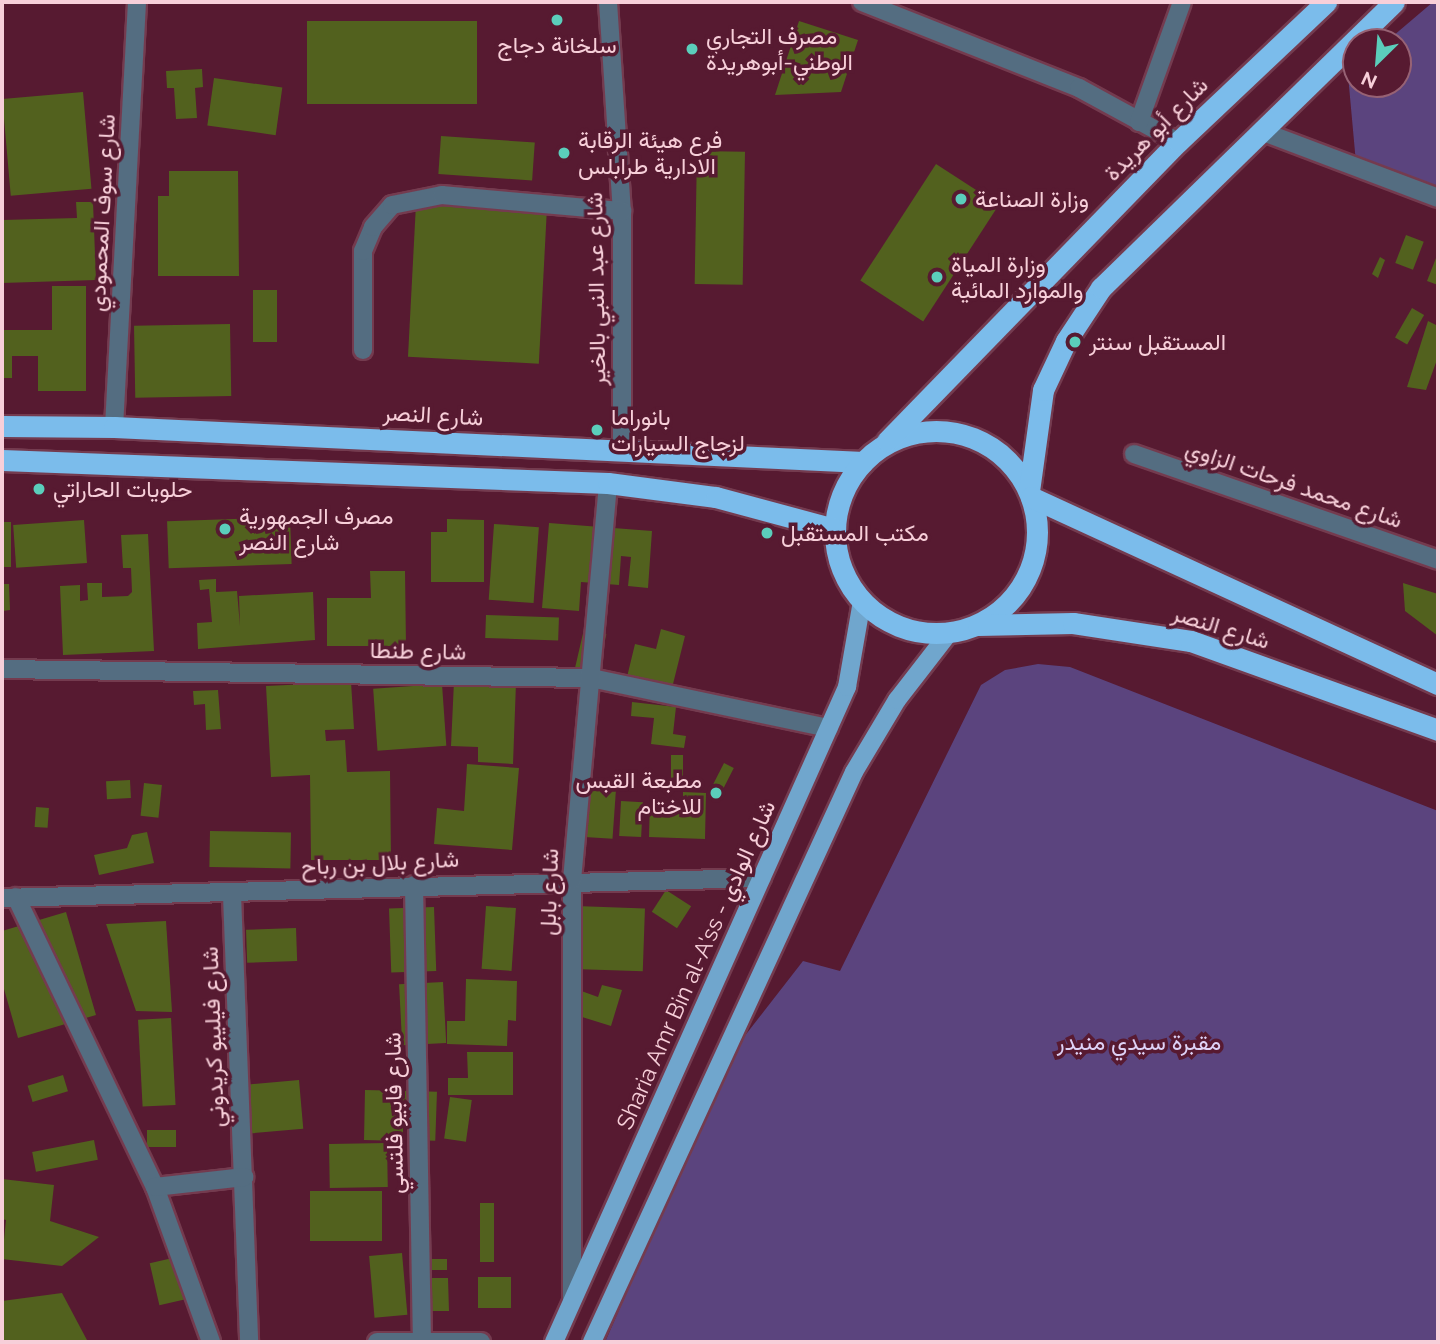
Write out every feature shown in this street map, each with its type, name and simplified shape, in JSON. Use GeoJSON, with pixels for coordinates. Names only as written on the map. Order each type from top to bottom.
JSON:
{"type":"FeatureCollection","features":[{"type":"Feature","properties":{"kind":"highway","name":"شارع أبو هريدة"},"geometry":{"type":"LineString","coordinates":[[880,448],[1178,142],[1326,2]]}},
{"type":"Feature","properties":{"kind":"highway"},"geometry":{"type":"LineString","coordinates":[[1030,494],[998,452],[976,439],[926,431],[880,448],[863,462],[848,482],[835,529],[838,556],[862,601],[897,624],[917,632],[948,633],[978,625],[1004,609],[1023,585],[1035,557],[1037,527],[1030,494],[1043,390],[1066,341],[1101,288],[1394,2]]}},
{"type":"Feature","properties":{"kind":"highway","name":"شارع النصر"},"geometry":{"type":"LineString","coordinates":[[2,426],[114,427],[863,462]]}},
{"type":"Feature","properties":{"kind":"highway"},"geometry":{"type":"LineString","coordinates":[[2,460],[608,483],[716,497],[835,529]]}},
{"type":"Feature","properties":{"kind":"highway","name":"شارع النصر"},"geometry":{"type":"LineString","coordinates":[[1030,494],[1438,684]]}},
{"type":"Feature","properties":{"kind":"highway","name":"شارع النصر"},"geometry":{"type":"LineString","coordinates":[[978,625],[1073,623],[1191,641],[1438,730]]}},
{"type":"Feature","properties":{"kind":"main road","name":"Sharia Amr Bin al-A'ss - شارع الوادي"},"geometry":{"type":"LineString","coordinates":[[554,1342],[847,687],[862,601]]}},
{"type":"Feature","properties":{"kind":"main road"},"geometry":{"type":"LineString","coordinates":[[592,1342],[854,772],[897,700],[948,633]]}},
{"type":"Feature","properties":{"kind":"street","name":"شارع سوف المحمودي"},"geometry":{"type":"LineString","coordinates":[[114,427],[137,2]]}},
{"type":"Feature","properties":{"kind":"street","name":"شارع عبد النبي بالخير"},"geometry":{"type":"LineString","coordinates":[[608,2],[622,211],[622,451]]}},
{"type":"Feature","properties":{"kind":"street"},"geometry":{"type":"LineString","coordinates":[[862,2],[1079,88],[1178,142]]}},
{"type":"Feature","properties":{"kind":"street"},"geometry":{"type":"LineString","coordinates":[[1139,121],[1182,2]]}},
{"type":"Feature","properties":{"kind":"street"},"geometry":{"type":"LineString","coordinates":[[1261,131],[1438,198]]}},
{"type":"Feature","properties":{"kind":"street"},"geometry":{"type":"LineString","coordinates":[[363,350],[363,251],[373,227],[392,205],[442,195],[622,211]]}},
{"type":"Feature","properties":{"kind":"street","name":"شارع محمد فرحات الزاوي"},"geometry":{"type":"LineString","coordinates":[[1134,454],[1438,560]]}},
{"type":"Feature","properties":{"kind":"street","name":"شارع بابل"},"geometry":{"type":"LineString","coordinates":[[572,1303],[572,880],[608,483]]}},
{"type":"Feature","properties":{"kind":"street","name":"شارع طنطا"},"geometry":{"type":"LineString","coordinates":[[2,669],[591,678],[829,728]]}},
{"type":"Feature","properties":{"kind":"street","name":"شارع بلال بن رباح"},"geometry":{"type":"LineString","coordinates":[[9,897],[232,895],[414,885],[762,878]]}},
{"type":"Feature","properties":{"kind":"street","name":"شارع فابيو فلتسي"},"geometry":{"type":"LineString","coordinates":[[414,885],[422,1339]]}},
{"type":"Feature","properties":{"kind":"street","name":"شارع فيليبو كريدوني"},"geometry":{"type":"LineString","coordinates":[[232,895],[248,1342]]}},
{"type":"Feature","properties":{"kind":"street"},"geometry":{"type":"LineString","coordinates":[[9,897],[155,1187],[211,1342]]}},
{"type":"Feature","properties":{"kind":"street"},"geometry":{"type":"LineString","coordinates":[[155,1187],[244,1177]]}},
{"type":"Feature","properties":{"kind":"street"},"geometry":{"type":"LineString","coordinates":[[377,1342],[422,1339],[481,1342]]}},
{"type":"Feature","properties":{"kind":"green space"},"geometry":{"type":"Polygon","coordinates":[[[1433,2],[1438,2],[1438,190],[1356,163],[1350,98],[1412,98],[1412,28],[1402,28],[1433,2]]]}},
{"type":"Feature","properties":{"kind":"green space","name":"مقبرة سيدي منيدر"},"geometry":{"type":"Polygon","coordinates":[[[1038,664],[1070,667],[1438,811],[1438,1342],[605,1342],[733,1051],[803,961],[840,971],[981,685],[1005,670],[1038,664]]]}},
{"type":"Feature","properties":{"kind":"building"},"geometry":{"type":"Polygon","coordinates":[[[307,21],[477,21],[477,104],[307,104],[307,21]]]}},
{"type":"Feature","properties":{"kind":"building"},"geometry":{"type":"Polygon","coordinates":[[[799,21],[858,40],[841,92],[775,95],[799,21]]]}},
{"type":"Feature","properties":{"kind":"building"},"geometry":{"type":"Polygon","coordinates":[[[202,69],[203,87],[195,88],[197,118],[176,119],[174,88],[167,88],[166,71],[202,69]]]}},
{"type":"Feature","properties":{"kind":"building"},"geometry":{"type":"Polygon","coordinates":[[[214,78],[282,88],[276,135],[207,126],[214,78]]]}},
{"type":"Feature","properties":{"kind":"building"},"geometry":{"type":"Polygon","coordinates":[[[83,92],[91,189],[11,196],[2,99],[83,92]]]}},
{"type":"Feature","properties":{"kind":"building"},"geometry":{"type":"Polygon","coordinates":[[[441,136],[535,143],[532,180],[438,174],[441,136]]]}},
{"type":"Feature","properties":{"kind":"building"},"geometry":{"type":"Polygon","coordinates":[[[697,151],[745,152],[743,285],[695,284],[697,151]]]}},
{"type":"Feature","properties":{"kind":"building"},"geometry":{"type":"Polygon","coordinates":[[[936,164],[999,205],[923,321],[860,281],[936,164]]]}},
{"type":"Feature","properties":{"kind":"building"},"geometry":{"type":"Polygon","coordinates":[[[169,171],[238,171],[239,276],[158,276],[158,196],[169,196],[169,171]]]}},
{"type":"Feature","properties":{"kind":"building"},"geometry":{"type":"Polygon","coordinates":[[[76,202],[93,202],[96,280],[2,283],[2,220],[77,218],[76,202]]]}},
{"type":"Feature","properties":{"kind":"building"},"geometry":{"type":"Polygon","coordinates":[[[416,204],[547,211],[539,364],[408,357],[416,204]]]}},
{"type":"Feature","properties":{"kind":"building"},"geometry":{"type":"Polygon","coordinates":[[[1406,235],[1424,242],[1413,270],[1395,263],[1406,235]]]}},
{"type":"Feature","properties":{"kind":"building"},"geometry":{"type":"Polygon","coordinates":[[[1438,253],[1438,285],[1427,281],[1438,253]]]}},
{"type":"Feature","properties":{"kind":"building"},"geometry":{"type":"Polygon","coordinates":[[[1380,257],[1385,260],[1378,278],[1372,274],[1380,257]]]}},
{"type":"Feature","properties":{"kind":"building"},"geometry":{"type":"Polygon","coordinates":[[[52,286],[86,286],[86,391],[38,391],[38,356],[12,356],[12,378],[2,378],[2,330],[52,330],[52,286]]]}},
{"type":"Feature","properties":{"kind":"building"},"geometry":{"type":"Polygon","coordinates":[[[253,290],[277,290],[277,342],[253,342],[253,290]]]}},
{"type":"Feature","properties":{"kind":"building"},"geometry":{"type":"Polygon","coordinates":[[[1412,308],[1424,315],[1407,344],[1395,337],[1412,308]]]}},
{"type":"Feature","properties":{"kind":"building"},"geometry":{"type":"Polygon","coordinates":[[[1428,321],[1438,326],[1438,357],[1426,390],[1407,387],[1428,321]]]}},
{"type":"Feature","properties":{"kind":"building"},"geometry":{"type":"Polygon","coordinates":[[[230,324],[231,396],[135,398],[134,326],[230,324]]]}},
{"type":"Feature","properties":{"kind":"building"},"geometry":{"type":"Polygon","coordinates":[[[290,517],[292,564],[169,568],[167,521],[290,517]]]}},
{"type":"Feature","properties":{"kind":"building"},"geometry":{"type":"Polygon","coordinates":[[[447,519],[484,520],[484,582],[431,582],[431,532],[447,532],[447,519]]]}},
{"type":"Feature","properties":{"kind":"building"},"geometry":{"type":"Polygon","coordinates":[[[84,520],[87,563],[16,568],[13,525],[84,520]]]}},
{"type":"Feature","properties":{"kind":"building"},"geometry":{"type":"Polygon","coordinates":[[[2,522],[11,522],[11,567],[2,567],[2,522]]]}},
{"type":"Feature","properties":{"kind":"building"},"geometry":{"type":"Polygon","coordinates":[[[549,523],[652,531],[648,588],[628,586],[631,557],[621,556],[619,585],[581,582],[579,611],[542,608],[549,523]]]}},
{"type":"Feature","properties":{"kind":"building"},"geometry":{"type":"Polygon","coordinates":[[[494,524],[539,527],[534,603],[489,600],[494,524]]]}},
{"type":"Feature","properties":{"kind":"building"},"geometry":{"type":"Polygon","coordinates":[[[148,534],[154,651],[63,655],[60,586],[80,585],[80,601],[88,600],[87,583],[102,583],[102,597],[128,596],[132,592],[131,568],[123,568],[121,535],[148,534]]]}},
{"type":"Feature","properties":{"kind":"building"},"geometry":{"type":"Polygon","coordinates":[[[370,571],[405,571],[406,646],[327,646],[327,598],[371,598],[370,571]]]}},
{"type":"Feature","properties":{"kind":"building"},"geometry":{"type":"Polygon","coordinates":[[[216,579],[216,592],[237,591],[240,626],[239,596],[313,592],[315,640],[198,649],[197,623],[212,622],[209,589],[200,590],[199,580],[216,579]]]}},
{"type":"Feature","properties":{"kind":"building"},"geometry":{"type":"Polygon","coordinates":[[[1403,583],[1438,594],[1438,636],[1405,611],[1403,583]]]}},
{"type":"Feature","properties":{"kind":"building"},"geometry":{"type":"Polygon","coordinates":[[[2,584],[9,584],[10,610],[2,611],[2,584]]]}},
{"type":"Feature","properties":{"kind":"building"},"geometry":{"type":"Polygon","coordinates":[[[486,615],[559,618],[558,641],[485,638],[486,615]]]}},
{"type":"Feature","properties":{"kind":"building"},"geometry":{"type":"Polygon","coordinates":[[[584,629],[606,634],[595,685],[572,680],[584,629]]]}},
{"type":"Feature","properties":{"kind":"building"},"geometry":{"type":"Polygon","coordinates":[[[661,629],[685,636],[672,688],[627,677],[635,644],[656,649],[661,629]]]}},
{"type":"Feature","properties":{"kind":"building"},"geometry":{"type":"Polygon","coordinates":[[[454,681],[516,683],[513,764],[478,762],[478,747],[451,746],[454,681]]]}},
{"type":"Feature","properties":{"kind":"building"},"geometry":{"type":"Polygon","coordinates":[[[351,682],[354,729],[325,730],[326,741],[345,740],[347,772],[390,771],[391,860],[311,860],[310,775],[271,777],[266,686],[351,682]]]}},
{"type":"Feature","properties":{"kind":"building"},"geometry":{"type":"Polygon","coordinates":[[[442,684],[446,746],[377,751],[373,689],[442,684]]]}},
{"type":"Feature","properties":{"kind":"building"},"geometry":{"type":"Polygon","coordinates":[[[218,690],[221,729],[206,730],[205,704],[194,705],[193,691],[218,690]]]}},
{"type":"Feature","properties":{"kind":"building"},"geometry":{"type":"Polygon","coordinates":[[[632,702],[676,707],[673,734],[686,736],[684,748],[651,744],[654,718],[631,716],[632,702]]]}},
{"type":"Feature","properties":{"kind":"building"},"geometry":{"type":"Polygon","coordinates":[[[671,755],[683,755],[683,780],[671,780],[671,755]]]}},
{"type":"Feature","properties":{"kind":"building"},"geometry":{"type":"Polygon","coordinates":[[[724,763],[734,768],[717,801],[707,796],[724,763]]]}},
{"type":"Feature","properties":{"kind":"building"},"geometry":{"type":"Polygon","coordinates":[[[467,764],[519,768],[512,850],[434,844],[437,808],[464,811],[467,764]]]}},
{"type":"Feature","properties":{"kind":"building"},"geometry":{"type":"Polygon","coordinates":[[[130,780],[131,798],[107,799],[106,781],[130,780]]]}},
{"type":"Feature","properties":{"kind":"building"},"geometry":{"type":"Polygon","coordinates":[[[144,783],[162,785],[158,818],[141,816],[144,783]]]}},
{"type":"Feature","properties":{"kind":"building"},"geometry":{"type":"Polygon","coordinates":[[[588,788],[616,790],[613,839],[585,837],[588,788]]]}},
{"type":"Feature","properties":{"kind":"building"},"geometry":{"type":"Polygon","coordinates":[[[683,792],[706,793],[705,839],[649,837],[650,800],[668,801],[667,813],[683,814],[683,792]]]}},
{"type":"Feature","properties":{"kind":"building"},"geometry":{"type":"Polygon","coordinates":[[[621,801],[643,802],[641,837],[619,836],[621,801]]]}},
{"type":"Feature","properties":{"kind":"building"},"geometry":{"type":"Polygon","coordinates":[[[36,807],[49,808],[48,828],[35,827],[36,807]]]}},
{"type":"Feature","properties":{"kind":"building"},"geometry":{"type":"Polygon","coordinates":[[[210,831],[291,832],[290,868],[209,867],[210,831]]]}},
{"type":"Feature","properties":{"kind":"building"},"geometry":{"type":"Polygon","coordinates":[[[147,832],[154,863],[99,875],[94,855],[127,848],[132,835],[147,832]]]}},
{"type":"Feature","properties":{"kind":"building"},"geometry":{"type":"Polygon","coordinates":[[[666,890],[691,906],[677,928],[652,912],[666,890]]]}},
{"type":"Feature","properties":{"kind":"building"},"geometry":{"type":"Polygon","coordinates":[[[486,906],[516,908],[512,971],[482,969],[486,906]]]}},
{"type":"Feature","properties":{"kind":"building"},"geometry":{"type":"Polygon","coordinates":[[[576,906],[645,908],[643,971],[574,969],[576,906]]]}},
{"type":"Feature","properties":{"kind":"building"},"geometry":{"type":"Polygon","coordinates":[[[434,907],[436,971],[391,973],[389,909],[434,907]]]}},
{"type":"Feature","properties":{"kind":"building"},"geometry":{"type":"Polygon","coordinates":[[[66,912],[96,1015],[18,1038],[2,982],[2,931],[66,912]]]}},
{"type":"Feature","properties":{"kind":"building"},"geometry":{"type":"Polygon","coordinates":[[[166,921],[172,1012],[136,1011],[106,924],[166,921]]]}},
{"type":"Feature","properties":{"kind":"building"},"geometry":{"type":"Polygon","coordinates":[[[296,928],[297,961],[247,963],[246,930],[296,928]]]}},
{"type":"Feature","properties":{"kind":"building"},"geometry":{"type":"Polygon","coordinates":[[[466,979],[517,981],[516,1021],[508,1020],[507,1046],[447,1044],[447,1021],[465,1021],[466,979]]]}},
{"type":"Feature","properties":{"kind":"building"},"geometry":{"type":"Polygon","coordinates":[[[443,982],[446,1043],[402,1045],[399,984],[443,982]]]}},
{"type":"Feature","properties":{"kind":"building"},"geometry":{"type":"Polygon","coordinates":[[[602,985],[622,990],[611,1026],[566,1012],[573,988],[598,997],[602,985]]]}},
{"type":"Feature","properties":{"kind":"building"},"geometry":{"type":"Polygon","coordinates":[[[171,1018],[176,1105],[143,1107],[138,1020],[171,1018]]]}},
{"type":"Feature","properties":{"kind":"building"},"geometry":{"type":"Polygon","coordinates":[[[467,1052],[513,1052],[513,1095],[448,1095],[448,1078],[468,1078],[467,1052]]]}},
{"type":"Feature","properties":{"kind":"building"},"geometry":{"type":"Polygon","coordinates":[[[63,1075],[68,1091],[33,1102],[28,1086],[63,1075]]]}},
{"type":"Feature","properties":{"kind":"building"},"geometry":{"type":"Polygon","coordinates":[[[299,1080],[303,1129],[247,1134],[243,1085],[299,1080]]]}},
{"type":"Feature","properties":{"kind":"building"},"geometry":{"type":"Polygon","coordinates":[[[365,1090],[409,1091],[409,1106],[403,1108],[403,1141],[364,1140],[365,1090]]]}},
{"type":"Feature","properties":{"kind":"building"},"geometry":{"type":"Polygon","coordinates":[[[413,1091],[437,1092],[435,1141],[411,1140],[413,1091]]]}},
{"type":"Feature","properties":{"kind":"building"},"geometry":{"type":"Polygon","coordinates":[[[450,1097],[472,1100],[466,1142],[444,1139],[450,1097]]]}},
{"type":"Feature","properties":{"kind":"building"},"geometry":{"type":"Polygon","coordinates":[[[147,1130],[176,1130],[176,1147],[147,1147],[147,1130]]]}},
{"type":"Feature","properties":{"kind":"building"},"geometry":{"type":"Polygon","coordinates":[[[94,1140],[98,1160],[36,1172],[32,1152],[94,1140]]]}},
{"type":"Feature","properties":{"kind":"building"},"geometry":{"type":"Polygon","coordinates":[[[387,1143],[388,1187],[330,1188],[329,1144],[387,1143]]]}},
{"type":"Feature","properties":{"kind":"building"},"geometry":{"type":"Polygon","coordinates":[[[2,1179],[54,1185],[50,1221],[99,1237],[62,1266],[2,1259],[6,1220],[2,1219],[2,1179]]]}},
{"type":"Feature","properties":{"kind":"building"},"geometry":{"type":"Polygon","coordinates":[[[310,1191],[382,1191],[382,1241],[310,1241],[310,1191]]]}},
{"type":"Feature","properties":{"kind":"building"},"geometry":{"type":"Polygon","coordinates":[[[480,1203],[494,1203],[494,1262],[480,1262],[480,1203]]]}},
{"type":"Feature","properties":{"kind":"building"},"geometry":{"type":"Polygon","coordinates":[[[402,1253],[407,1315],[375,1318],[369,1256],[402,1253]]]}},
{"type":"Feature","properties":{"kind":"building"},"geometry":{"type":"Polygon","coordinates":[[[177,1257],[187,1299],[159,1305],[150,1263],[177,1257]]]}},
{"type":"Feature","properties":{"kind":"building"},"geometry":{"type":"Polygon","coordinates":[[[419,1259],[447,1259],[447,1270],[432,1270],[432,1278],[448,1278],[449,1311],[420,1311],[419,1259]]]}},
{"type":"Feature","properties":{"kind":"building"},"geometry":{"type":"Polygon","coordinates":[[[478,1277],[511,1277],[511,1308],[478,1308],[478,1277]]]}},
{"type":"Feature","properties":{"kind":"building"},"geometry":{"type":"Polygon","coordinates":[[[62,1293],[88,1342],[2,1342],[2,1301],[62,1293]]]}},
{"type":"Feature","properties":{"kind":"place","name":"سلخانة دجاج"},"geometry":{"type":"Point","coordinates":[557,20]}},
{"type":"Feature","properties":{"kind":"place","name":"مصرف التجاري الوطني-أبوهريدة"},"geometry":{"type":"Point","coordinates":[692,49]}},
{"type":"Feature","properties":{"kind":"place","name":"فرع هيئة الرقابة الادارية طرابلس"},"geometry":{"type":"Point","coordinates":[564,153]}},
{"type":"Feature","properties":{"kind":"place","name":"وزارة الصناعة"},"geometry":{"type":"Point","coordinates":[961,199]}},
{"type":"Feature","properties":{"kind":"place","name":"وزارة المياة والموارد المائية"},"geometry":{"type":"Point","coordinates":[937,277]}},
{"type":"Feature","properties":{"kind":"place","name":"المستقبل سنتر"},"geometry":{"type":"Point","coordinates":[1075,342]}},
{"type":"Feature","properties":{"kind":"place","name":"بانوراما لزجاج السيارات"},"geometry":{"type":"Point","coordinates":[597,430]}},
{"type":"Feature","properties":{"kind":"place","name":"حلويات الحاراتي"},"geometry":{"type":"Point","coordinates":[39,489]}},
{"type":"Feature","properties":{"kind":"place","name":"مصرف الجمهورية شارع النصر"},"geometry":{"type":"Point","coordinates":[225,529]}},
{"type":"Feature","properties":{"kind":"place","name":"مكتب المستقبل"},"geometry":{"type":"Point","coordinates":[767,533]}},
{"type":"Feature","properties":{"kind":"place","name":"مطبعة القبس للاختام"},"geometry":{"type":"Point","coordinates":[716,793]}}]}
